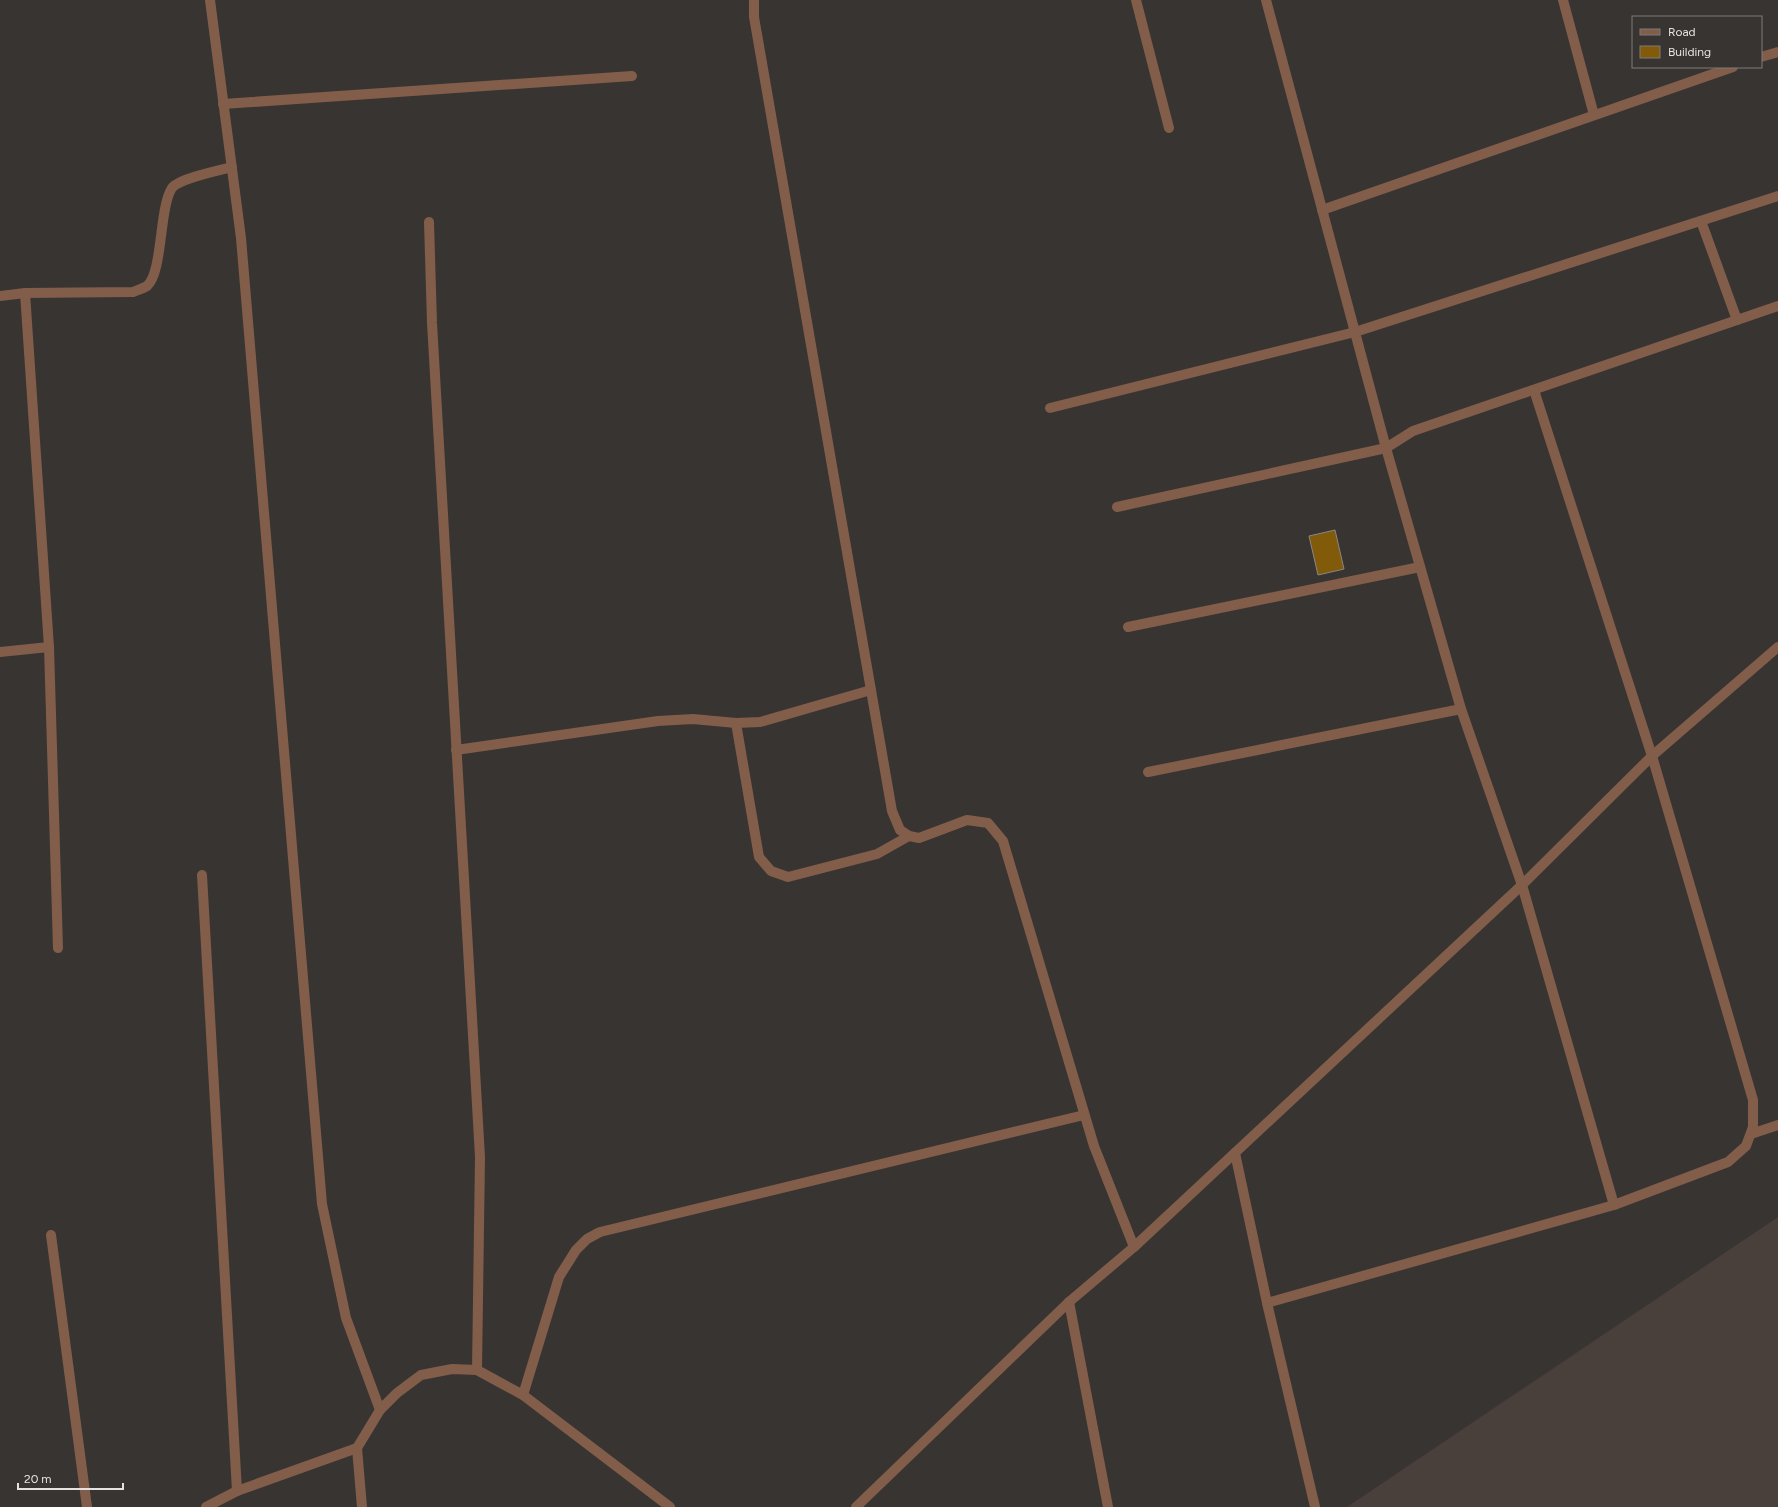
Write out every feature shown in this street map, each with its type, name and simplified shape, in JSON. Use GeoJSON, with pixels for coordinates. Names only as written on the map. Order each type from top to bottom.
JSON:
{"type":"FeatureCollection","features":[{"type":"Feature","properties":{"kind":"street"},"geometry":{"type":"LineString","coordinates":[[210,0],[241,246],[322,1204],[346,1318],[380,1410]]}},
{"type":"Feature","properties":{"kind":"street"},"geometry":{"type":"LineString","coordinates":[[754,0],[754,17],[892,811],[900,830],[909,836],[919,838],[968,820],[988,823],[1003,841],[1094,1146],[1134,1247]]}},
{"type":"Feature","properties":{"kind":"street"},"geometry":{"type":"LineString","coordinates":[[1136,0],[1169,128]]}},
{"type":"Feature","properties":{"kind":"street"},"geometry":{"type":"LineString","coordinates":[[1266,0],[1386,448],[1460,709],[1522,885],[1614,1205]]}},
{"type":"Feature","properties":{"kind":"street"},"geometry":{"type":"LineString","coordinates":[[1563,0],[1594,115]]}},
{"type":"Feature","properties":{"kind":"street"},"geometry":{"type":"LineString","coordinates":[[1762,57],[1778,52]]}},
{"type":"Feature","properties":{"kind":"street"},"geometry":{"type":"LineString","coordinates":[[1322,210],[1730,68]]}},
{"type":"Feature","properties":{"kind":"street"},"geometry":{"type":"LineString","coordinates":[[223,104],[632,76]]}},
{"type":"Feature","properties":{"kind":"street"},"geometry":{"type":"LineString","coordinates":[[0,296],[25,293],[133,292],[148,285],[155,272],[168,199],[172,188],[184,180],[232,167]]}},
{"type":"Feature","properties":{"kind":"street"},"geometry":{"type":"LineString","coordinates":[[1050,408],[1355,332],[1778,196]]}},
{"type":"Feature","properties":{"kind":"street"},"geometry":{"type":"LineString","coordinates":[[1702,221],[1737,320]]}},
{"type":"Feature","properties":{"kind":"street"},"geometry":{"type":"LineString","coordinates":[[429,222],[432,323],[480,1157],[477,1370]]}},
{"type":"Feature","properties":{"kind":"street"},"geometry":{"type":"LineString","coordinates":[[25,293],[49,647],[58,948]]}},
{"type":"Feature","properties":{"kind":"street"},"geometry":{"type":"LineString","coordinates":[[1117,507],[1386,448],[1413,431],[1778,306]]}},
{"type":"Feature","properties":{"kind":"street"},"geometry":{"type":"LineString","coordinates":[[1267,1303],[1614,1205],[1728,1162],[1746,1146],[1751,1134],[1753,1127],[1753,1100],[1652,756],[1534,390]]}},
{"type":"Feature","properties":{"kind":"street"},"geometry":{"type":"LineString","coordinates":[[1128,627],[1420,567]]}},
{"type":"Feature","properties":{"kind":"street"},"geometry":{"type":"LineString","coordinates":[[0,652],[49,647]]}},
{"type":"Feature","properties":{"kind":"street"},"geometry":{"type":"LineString","coordinates":[[856,1507],[1069,1302],[1134,1247],[1522,885],[1652,756],[1778,647]]}},
{"type":"Feature","properties":{"kind":"street"},"geometry":{"type":"LineString","coordinates":[[456,750],[658,721],[693,719],[736,723],[760,722],[871,690]]}},
{"type":"Feature","properties":{"kind":"street"},"geometry":{"type":"LineString","coordinates":[[1148,772],[1460,709]]}},
{"type":"Feature","properties":{"kind":"street"},"geometry":{"type":"LineString","coordinates":[[736,723],[758,857],[771,871],[788,877],[877,854],[909,836]]}},
{"type":"Feature","properties":{"kind":"street"},"geometry":{"type":"LineString","coordinates":[[202,875],[237,1491]]}},
{"type":"Feature","properties":{"kind":"street"},"geometry":{"type":"LineString","coordinates":[[523,1395],[559,1277],[576,1250],[587,1239],[600,1232],[1084,1115]]}},
{"type":"Feature","properties":{"kind":"street"},"geometry":{"type":"LineString","coordinates":[[1751,1134],[1778,1125]]}},
{"type":"Feature","properties":{"kind":"street"},"geometry":{"type":"LineString","coordinates":[[1234,1153],[1267,1303],[1315,1507]]}},
{"type":"Feature","properties":{"kind":"street"},"geometry":{"type":"LineString","coordinates":[[51,1235],[86,1507]]}},
{"type":"Feature","properties":{"kind":"street"},"geometry":{"type":"LineString","coordinates":[[1069,1302],[1108,1507]]}},
{"type":"Feature","properties":{"kind":"street"},"geometry":{"type":"LineString","coordinates":[[206,1507],[237,1491],[356,1448],[380,1410],[397,1393],[422,1375],[452,1369],[477,1370],[523,1395],[670,1507]]}},
{"type":"Feature","properties":{"kind":"street"},"geometry":{"type":"LineString","coordinates":[[356,1448],[362,1507]]}},
{"type":"Feature","properties":{"kind":"shaded area"},"geometry":{"type":"Polygon","coordinates":[[[1778,1217],[1778,1507],[1347,1507],[1778,1217]]]}},
{"type":"Feature","properties":{"kind":"building"},"geometry":{"type":"Polygon","coordinates":[[[1335,530],[1344,569],[1318,575],[1309,536],[1335,530]]]}}]}
